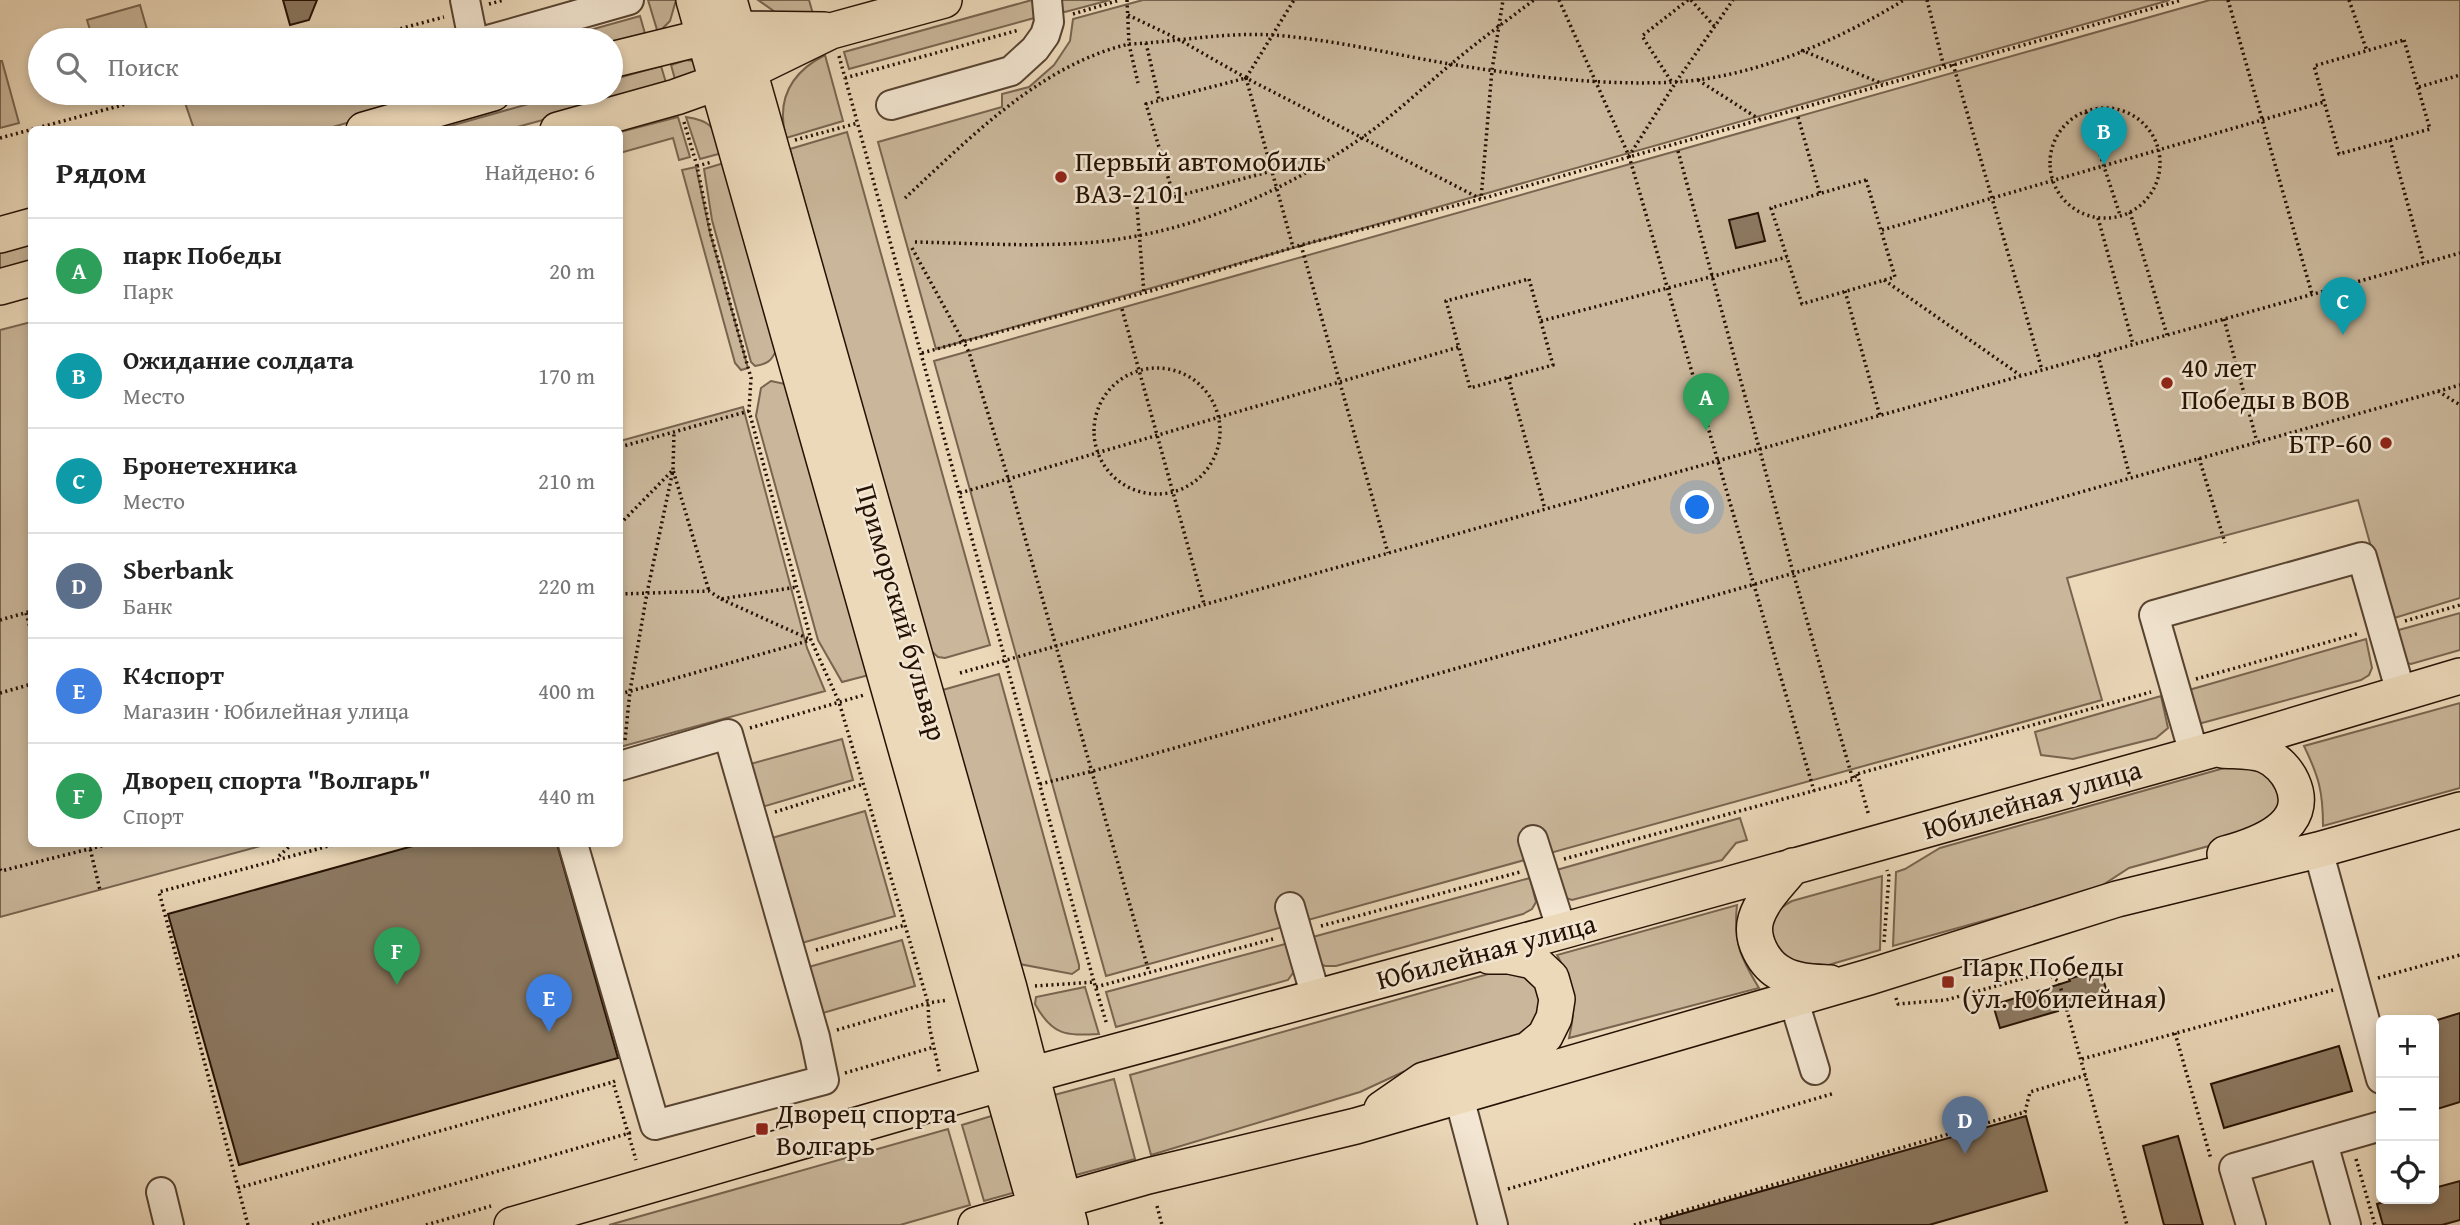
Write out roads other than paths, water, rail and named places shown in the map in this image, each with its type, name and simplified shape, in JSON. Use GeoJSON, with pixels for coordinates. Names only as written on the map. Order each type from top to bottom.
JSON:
{"type":"FeatureCollection","features":[{"type":"Feature","properties":{"kind":"main road","name":"Приморский бульвар"},"geometry":{"type":"LineString","coordinates":[[694,0],[723,21],[733,77],[1009,988],[1015,1080],[1053,1215]]}},
{"type":"Feature","properties":{"kind":"main road"},"geometry":{"type":"LineString","coordinates":[[572,126],[676,97],[733,77],[831,31],[944,0]]}},
{"type":"Feature","properties":{"kind":"main road"},"geometry":{"type":"LineString","coordinates":[[623,56],[723,21],[831,31]]}},
{"type":"Feature","properties":{"kind":"main road"},"geometry":{"type":"LineString","coordinates":[[402,124],[455,105]]}},
{"type":"Feature","properties":{"kind":"main road"},"geometry":{"type":"LineString","coordinates":[[0,235],[28,227]]}},
{"type":"Feature","properties":{"kind":"main road"},"geometry":{"type":"LineString","coordinates":[[0,287],[28,279]]}},
{"type":"Feature","properties":{"kind":"main road","name":"Юбилейная улица"},"geometry":{"type":"LineString","coordinates":[[512,1225],[1015,1080],[2204,752],[2460,676]]}},
{"type":"Feature","properties":{"kind":"main road"},"geometry":{"type":"LineString","coordinates":[[2117,899],[2158,873],[2264,841],[2291,818],[2296,804],[2295,788],[2281,765],[2265,755],[2204,752]]}},
{"type":"Feature","properties":{"kind":"main road"},"geometry":{"type":"LineString","coordinates":[[976,1225],[1053,1215],[1148,1176],[1356,1126],[1793,998],[2117,899],[2318,850],[2460,810]]}},
{"type":"Feature","properties":{"kind":"main road"},"geometry":{"type":"LineString","coordinates":[[1793,866],[1767,898],[1756,919],[1755,933],[1759,948],[1768,962],[1782,974],[1805,981],[1843,983]]}},
{"type":"Feature","properties":{"kind":"main road"},"geometry":{"type":"LineString","coordinates":[[1356,1126],[1424,1080],[1528,1050],[1545,1036],[1554,1018],[1557,999],[1551,978],[1532,961],[1509,956],[1464,957]]}},
{"type":"Feature","properties":{"kind":"street"},"geometry":{"type":"LineString","coordinates":[[530,28],[629,0]]}},
{"type":"Feature","properties":{"kind":"street"},"geometry":{"type":"LineString","coordinates":[[466,5],[471,28]]}},
{"type":"Feature","properties":{"kind":"street"},"geometry":{"type":"LineString","coordinates":[[891,105],[1011,71],[1035,49],[1045,35],[1048,11]]}},
{"type":"Feature","properties":{"kind":"street"},"geometry":{"type":"LineString","coordinates":[[2204,752],[2174,686],[2154,615],[2362,557],[2401,693]]}},
{"type":"Feature","properties":{"kind":"street"},"geometry":{"type":"LineString","coordinates":[[574,847],[654,1125],[824,1080],[815,1037],[728,734],[623,764]]}},
{"type":"Feature","properties":{"kind":"street"},"geometry":{"type":"LineString","coordinates":[[2318,850],[2381,1078]]}},
{"type":"Feature","properties":{"kind":"street"},"geometry":{"type":"LineString","coordinates":[[1536,853],[1562,931]]}},
{"type":"Feature","properties":{"kind":"street"},"geometry":{"type":"LineString","coordinates":[[1294,920],[1316,997]]}},
{"type":"Feature","properties":{"kind":"street"},"geometry":{"type":"LineString","coordinates":[[1793,998],[1815,1070]]}},
{"type":"Feature","properties":{"kind":"street"},"geometry":{"type":"LineString","coordinates":[[1459,1097],[1493,1225]]}},
{"type":"Feature","properties":{"kind":"street"},"geometry":{"type":"LineString","coordinates":[[2251,1225],[2234,1168],[2376,1127]]}},
{"type":"Feature","properties":{"kind":"street"},"geometry":{"type":"LineString","coordinates":[[2336,1139],[2346,1225]]}},
{"type":"Feature","properties":{"kind":"street"},"geometry":{"type":"LineString","coordinates":[[161,1192],[169,1225]]}},
{"type":"Feature","properties":{"kind":"place","name":"Ожидание солдата"},"geometry":{"type":"Point","coordinates":[2104,165]}},
{"type":"Feature","properties":{"kind":"place","name":"Первый автомобиль ВАЗ-2101"},"geometry":{"type":"Point","coordinates":[1061,177]}},
{"type":"Feature","properties":{"kind":"place","name":"Бронетехника"},"geometry":{"type":"Point","coordinates":[2343,335]}},
{"type":"Feature","properties":{"kind":"place","name":"40 лет Победы в ВОВ"},"geometry":{"type":"Point","coordinates":[2167,383]}},
{"type":"Feature","properties":{"kind":"place","name":"парк Победы"},"geometry":{"type":"Point","coordinates":[1706,431]}},
{"type":"Feature","properties":{"kind":"place","name":"БТР-60"},"geometry":{"type":"Point","coordinates":[2386,443]}},
{"type":"Feature","properties":{"kind":"place","name":"Парк Победы (ул. Юбилейная)"},"geometry":{"type":"Point","coordinates":[1948,982]}},
{"type":"Feature","properties":{"kind":"place","name":"Дворец спорта \"Волгарь\""},"geometry":{"type":"Point","coordinates":[397,985]}},
{"type":"Feature","properties":{"kind":"place","name":"К4спорт"},"geometry":{"type":"Point","coordinates":[549,1032]}},
{"type":"Feature","properties":{"kind":"place","name":"Дворец спорта Волгарь"},"geometry":{"type":"Point","coordinates":[762,1129]}},
{"type":"Feature","properties":{"kind":"place","name":"Sberbank"},"geometry":{"type":"Point","coordinates":[1965,1154]}}]}
